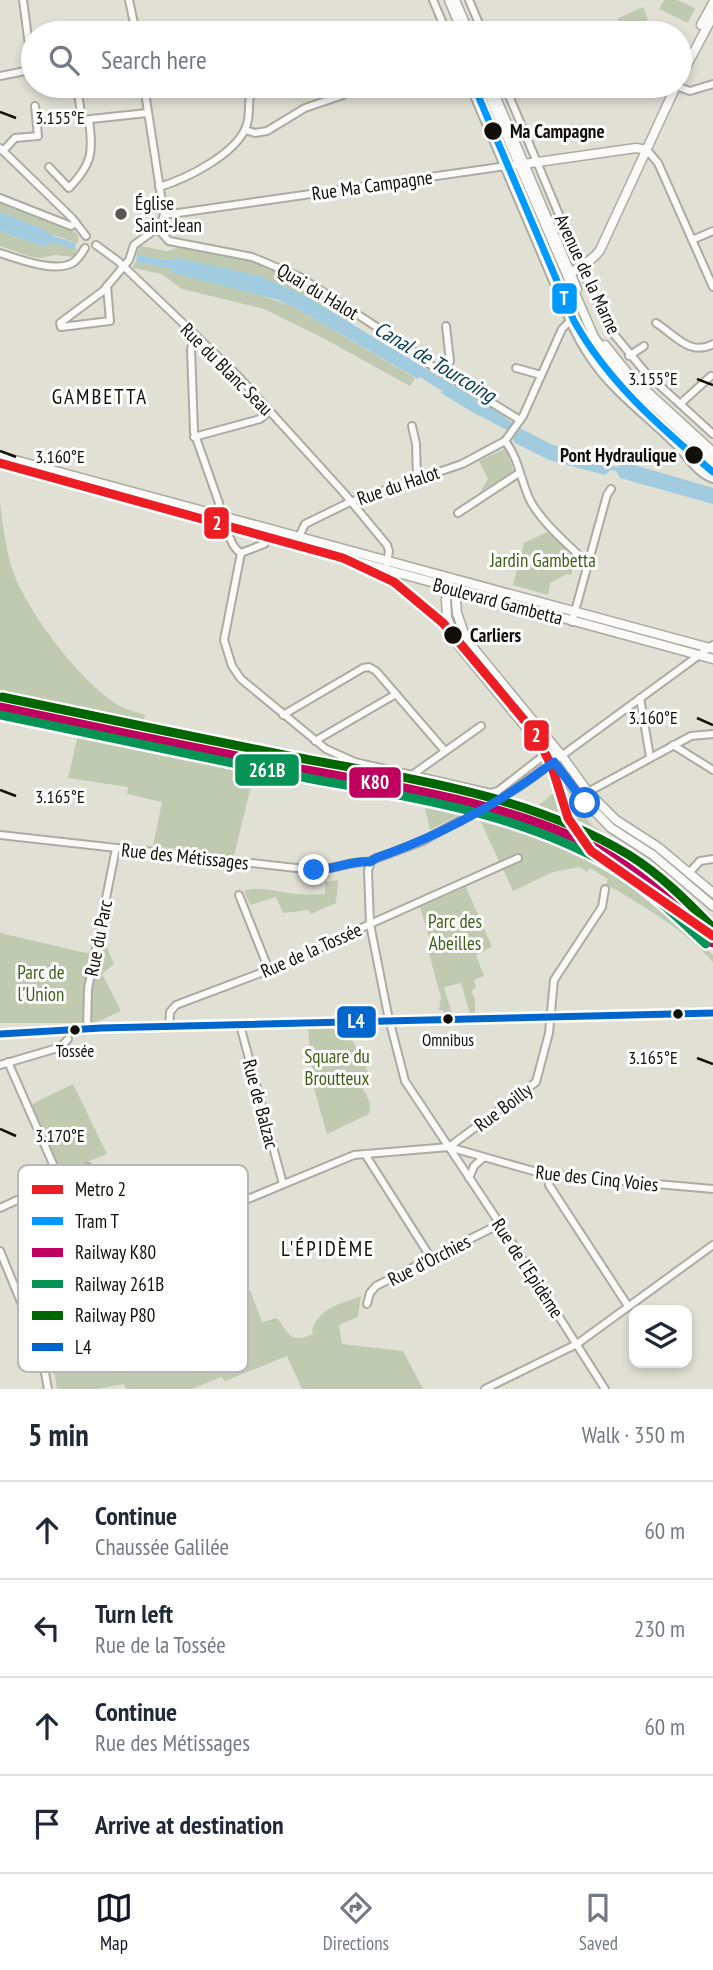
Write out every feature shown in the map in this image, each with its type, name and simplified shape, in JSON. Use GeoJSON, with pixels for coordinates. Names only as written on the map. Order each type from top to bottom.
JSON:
{"type":"FeatureCollection","features":[{"type":"Feature","properties":{"kind":"main road"},"geometry":{"type":"LineString","coordinates":[[449,0],[458,21]]}},
{"type":"Feature","properties":{"kind":"main road"},"geometry":{"type":"LineString","coordinates":[[455,0],[464,21]]}},
{"type":"Feature","properties":{"kind":"main road"},"geometry":{"type":"LineString","coordinates":[[692,50],[713,3]]}},
{"type":"Feature","properties":{"kind":"main road"},"geometry":{"type":"LineString","coordinates":[[692,54],[713,16]]}},
{"type":"Feature","properties":{"kind":"main road","name":"Avenue de la Marne"},"geometry":{"type":"LineString","coordinates":[[491,98],[594,337],[614,367],[713,460]]}},
{"type":"Feature","properties":{"kind":"main road","name":"Avenue de la Marne"},"geometry":{"type":"LineString","coordinates":[[496,98],[521,164]]}},
{"type":"Feature","properties":{"kind":"main road"},"geometry":{"type":"LineString","coordinates":[[569,276],[593,260],[603,246],[671,98]]}},
{"type":"Feature","properties":{"kind":"main road","name":"Rue Ma Campagne"},"geometry":{"type":"LineString","coordinates":[[521,164],[636,148],[647,150]]}},
{"type":"Feature","properties":{"kind":"main road","name":"Avenue de la Marne"},"geometry":{"type":"LineString","coordinates":[[569,276],[594,328],[614,358],[634,380],[713,452]]}},
{"type":"Feature","properties":{"kind":"main road","name":"Boulevard Gambetta"},"geometry":{"type":"LineString","coordinates":[[0,456],[712,647]]}},
{"type":"Feature","properties":{"kind":"main road","name":"Boulevard Gambetta"},"geometry":{"type":"LineString","coordinates":[[0,464],[713,659]]}},
{"type":"Feature","properties":{"kind":"main road"},"geometry":{"type":"LineString","coordinates":[[451,578],[446,599],[447,618],[458,646],[575,791],[605,822],[653,855],[713,906]]}},
{"type":"Feature","properties":{"kind":"main road"},"geometry":{"type":"LineString","coordinates":[[462,581],[457,613],[466,639],[562,756],[588,792],[617,820],[651,841],[713,893]]}},
{"type":"Feature","properties":{"kind":"street"},"geometry":{"type":"LineString","coordinates":[[23,0],[27,21]]}},
{"type":"Feature","properties":{"kind":"street"},"geometry":{"type":"LineString","coordinates":[[129,0],[133,21]]}},
{"type":"Feature","properties":{"kind":"street"},"geometry":{"type":"LineString","coordinates":[[433,0],[442,21]]}},
{"type":"Feature","properties":{"kind":"street"},"geometry":{"type":"LineString","coordinates":[[469,0],[478,21]]}},
{"type":"Feature","properties":{"kind":"street"},"geometry":{"type":"LineString","coordinates":[[0,76],[21,72]]}},
{"type":"Feature","properties":{"kind":"street"},"geometry":{"type":"LineString","coordinates":[[692,89],[713,84]]}},
{"type":"Feature","properties":{"kind":"street"},"geometry":{"type":"LineString","coordinates":[[79,98],[82,120],[147,113]]}},
{"type":"Feature","properties":{"kind":"street"},"geometry":{"type":"LineString","coordinates":[[107,286],[110,321],[61,327],[61,323],[103,291],[107,286],[124,267],[129,260],[134,245],[163,221],[145,98]]}},
{"type":"Feature","properties":{"kind":"street"},"geometry":{"type":"LineString","coordinates":[[159,187],[184,178],[228,150],[245,130],[250,98]]}},
{"type":"Feature","properties":{"kind":"street"},"geometry":{"type":"LineString","coordinates":[[245,130],[255,133],[267,131],[305,108],[334,98]]}},
{"type":"Feature","properties":{"kind":"street","name":"Avenue de la Marne"},"geometry":{"type":"LineString","coordinates":[[475,98],[570,321],[589,356],[609,382],[678,447],[689,461],[713,479]]}},
{"type":"Feature","properties":{"kind":"street","name":"Avenue de la Marne"},"geometry":{"type":"LineString","coordinates":[[510,98],[601,313],[629,356],[713,434]]}},
{"type":"Feature","properties":{"kind":"street"},"geometry":{"type":"LineString","coordinates":[[35,106],[38,136],[15,138],[1,150],[86,236],[94,237],[96,245],[91,249],[85,248]]}},
{"type":"Feature","properties":{"kind":"street"},"geometry":{"type":"LineString","coordinates":[[48,167],[69,188],[82,174],[91,152],[89,120]]}},
{"type":"Feature","properties":{"kind":"street"},"geometry":{"type":"LineString","coordinates":[[647,150],[658,163],[713,288]]}},
{"type":"Feature","properties":{"kind":"street","name":"Rue Ma Campagne"},"geometry":{"type":"LineString","coordinates":[[164,215],[521,164]]}},
{"type":"Feature","properties":{"kind":"street"},"geometry":{"type":"LineString","coordinates":[[0,198],[71,226],[76,223]]}},
{"type":"Feature","properties":{"kind":"street","name":"Quai du Halot"},"geometry":{"type":"LineString","coordinates":[[157,228],[167,239],[173,241],[252,257],[285,269],[331,295],[444,374],[520,420]]}},
{"type":"Feature","properties":{"kind":"street"},"geometry":{"type":"LineString","coordinates":[[692,240],[713,231]]}},
{"type":"Feature","properties":{"kind":"street"},"geometry":{"type":"LineString","coordinates":[[85,248],[82,243],[86,236]]}},
{"type":"Feature","properties":{"kind":"street","name":"Rue du Blanc Seau"},"geometry":{"type":"LineString","coordinates":[[96,245],[124,267],[237,374],[388,546],[387,561]]}},
{"type":"Feature","properties":{"kind":"street"},"geometry":{"type":"LineString","coordinates":[[0,253],[32,263],[66,265],[75,261],[85,248]]}},
{"type":"Feature","properties":{"kind":"street"},"geometry":{"type":"LineString","coordinates":[[78,311],[80,325]]}},
{"type":"Feature","properties":{"kind":"street","name":"Rue du Halot"},"geometry":{"type":"LineString","coordinates":[[298,537],[307,523],[350,502],[462,464],[505,441],[520,420],[562,329],[570,321]]}},
{"type":"Feature","properties":{"kind":"street"},"geometry":{"type":"LineString","coordinates":[[656,323],[691,347],[704,348],[713,344]]}},
{"type":"Feature","properties":{"kind":"street"},"geometry":{"type":"LineString","coordinates":[[444,374],[450,362],[446,326]]}},
{"type":"Feature","properties":{"kind":"street"},"geometry":{"type":"LineString","coordinates":[[196,337],[191,349],[194,437],[219,503],[214,524]]}},
{"type":"Feature","properties":{"kind":"street"},"geometry":{"type":"LineString","coordinates":[[629,356],[644,346]]}},
{"type":"Feature","properties":{"kind":"street"},"geometry":{"type":"LineString","coordinates":[[516,368],[541,375]]}},
{"type":"Feature","properties":{"kind":"street"},"geometry":{"type":"LineString","coordinates":[[680,404],[711,376]]}},
{"type":"Feature","properties":{"kind":"street"},"geometry":{"type":"LineString","coordinates":[[194,437],[260,419],[270,411]]}},
{"type":"Feature","properties":{"kind":"street"},"geometry":{"type":"LineString","coordinates":[[412,426],[416,444],[417,478]]}},
{"type":"Feature","properties":{"kind":"street"},"geometry":{"type":"LineString","coordinates":[[505,441],[512,450],[535,508],[587,564]]}},
{"type":"Feature","properties":{"kind":"street"},"geometry":{"type":"LineString","coordinates":[[458,513],[519,473]]}},
{"type":"Feature","properties":{"kind":"street"},"geometry":{"type":"LineString","coordinates":[[572,622],[607,495],[611,489]]}},
{"type":"Feature","properties":{"kind":"street"},"geometry":{"type":"LineString","coordinates":[[229,528],[228,534],[241,553]]}},
{"type":"Feature","properties":{"kind":"street"},"geometry":{"type":"LineString","coordinates":[[296,546],[298,537]]}},
{"type":"Feature","properties":{"kind":"street"},"geometry":{"type":"LineString","coordinates":[[241,553],[264,544],[269,539]]}},
{"type":"Feature","properties":{"kind":"street"},"geometry":{"type":"LineString","coordinates":[[241,553],[224,635],[232,666],[237,675],[326,749],[352,761],[493,793],[547,753],[562,756]]}},
{"type":"Feature","properties":{"kind":"street"},"geometry":{"type":"LineString","coordinates":[[387,561],[387,571]]}},
{"type":"Feature","properties":{"kind":"street"},"geometry":{"type":"LineString","coordinates":[[370,862],[429,838],[508,793],[712,647]]}},
{"type":"Feature","properties":{"kind":"street"},"geometry":{"type":"LineString","coordinates":[[283,715],[366,667],[374,669],[444,751]]}},
{"type":"Feature","properties":{"kind":"street"},"geometry":{"type":"LineString","coordinates":[[315,741],[396,694]]}},
{"type":"Feature","properties":{"kind":"street"},"geometry":{"type":"LineString","coordinates":[[640,698],[650,757]]}},
{"type":"Feature","properties":{"kind":"street"},"geometry":{"type":"LineString","coordinates":[[412,775],[481,726]]}},
{"type":"Feature","properties":{"kind":"street"},"geometry":{"type":"LineString","coordinates":[[588,792],[694,735],[713,734]]}},
{"type":"Feature","properties":{"kind":"street"},"geometry":{"type":"LineString","coordinates":[[673,745],[713,770]]}},
{"type":"Feature","properties":{"kind":"street","name":"Rue des Métissages"},"geometry":{"type":"LineString","coordinates":[[0,835],[314,870],[370,862]]}},
{"type":"Feature","properties":{"kind":"street","name":"Rue du Parc"},"geometry":{"type":"LineString","coordinates":[[87,1029],[88,989],[116,848]]}},
{"type":"Feature","properties":{"kind":"street"},"geometry":{"type":"LineString","coordinates":[[370,925],[518,858]]}},
{"type":"Feature","properties":{"kind":"street"},"geometry":{"type":"LineString","coordinates":[[689,873],[702,859],[713,859]]}},
{"type":"Feature","properties":{"kind":"street","name":"Rue de la Tossée"},"geometry":{"type":"LineString","coordinates":[[169,1027],[170,1014],[176,1005],[269,970],[370,925],[370,862]]}},
{"type":"Feature","properties":{"kind":"street","name":"Rue Boilly"},"geometry":{"type":"LineString","coordinates":[[449,1147],[535,1085],[549,1033],[554,980],[603,907],[605,889]]}},
{"type":"Feature","properties":{"kind":"street"},"geometry":{"type":"LineString","coordinates":[[239,895],[269,970]]}},
{"type":"Feature","properties":{"kind":"street","name":"Rue de l'Epidème"},"geometry":{"type":"LineString","coordinates":[[370,925],[389,1021],[405,1082],[500,1224],[603,1387]]}},
{"type":"Feature","properties":{"kind":"street"},"geometry":{"type":"LineString","coordinates":[[0,1034],[87,1029],[713,1013]]}},
{"type":"Feature","properties":{"kind":"street","name":"Rue de Balzac"},"geometry":{"type":"LineString","coordinates":[[240,1025],[283,1184]]}},
{"type":"Feature","properties":{"kind":"street"},"geometry":{"type":"LineString","coordinates":[[0,1065],[61,1047],[68,1039]]}},
{"type":"Feature","properties":{"kind":"street"},"geometry":{"type":"LineString","coordinates":[[8,1062],[53,1165]]}},
{"type":"Feature","properties":{"kind":"street","name":"Rue des Cinq Voies"},"geometry":{"type":"LineString","coordinates":[[248,1199],[346,1157],[449,1147],[548,1174],[713,1189]]}},
{"type":"Feature","properties":{"kind":"street"},"geometry":{"type":"LineString","coordinates":[[365,1154],[430,1258]]}},
{"type":"Feature","properties":{"kind":"street"},"geometry":{"type":"LineString","coordinates":[[469,1178],[474,1166],[483,1158]]}},
{"type":"Feature","properties":{"kind":"street"},"geometry":{"type":"LineString","coordinates":[[548,1174],[549,1185],[628,1306]]}},
{"type":"Feature","properties":{"kind":"street"},"geometry":{"type":"LineString","coordinates":[[0,1208],[18,1200]]}},
{"type":"Feature","properties":{"kind":"street","name":"Rue d'Orchies"},"geometry":{"type":"LineString","coordinates":[[367,1304],[370,1293],[376,1286],[500,1224]]}},
{"type":"Feature","properties":{"kind":"street"},"geometry":{"type":"LineString","coordinates":[[485,1389],[577,1343],[713,1245]]}},
{"type":"Feature","properties":{"kind":"street"},"geometry":{"type":"LineString","coordinates":[[0,1251],[18,1292]]}},
{"type":"Feature","properties":{"kind":"street"},"geometry":{"type":"LineString","coordinates":[[593,1389],[603,1387]]}},
{"type":"Feature","properties":{"kind":"green space"},"geometry":{"type":"Polygon","coordinates":[[[664,0],[677,0],[695,8],[689,21],[659,9],[664,0]]]}},
{"type":"Feature","properties":{"kind":"green space"},"geometry":{"type":"Polygon","coordinates":[[[643,7],[648,20],[618,21],[617,19],[643,7]]]}},
{"type":"Feature","properties":{"kind":"green space"},"geometry":{"type":"Polygon","coordinates":[[[0,199],[74,231],[78,243],[0,212],[0,199]]]}},
{"type":"Feature","properties":{"kind":"green space"},"geometry":{"type":"Polygon","coordinates":[[[0,231],[42,246],[54,243],[77,249],[74,257],[28,256],[0,246],[0,231]]]}},
{"type":"Feature","properties":{"kind":"green space"},"geometry":{"type":"Polygon","coordinates":[[[189,244],[239,255],[286,271],[358,315],[352,324],[302,294],[259,276],[177,258],[167,260],[136,255],[140,246],[167,251],[189,244]]]}},
{"type":"Feature","properties":{"kind":"green space"},"geometry":{"type":"Polygon","coordinates":[[[135,262],[168,268],[176,274],[252,292],[294,307],[415,378],[410,386],[264,309],[182,289],[162,274],[133,268],[135,262]]]}},
{"type":"Feature","properties":{"kind":"green space"},"geometry":{"type":"Polygon","coordinates":[[[507,450],[512,473],[480,492],[488,479],[479,461],[507,450]]]}},
{"type":"Feature","properties":{"kind":"green space"},"geometry":{"type":"Polygon","coordinates":[[[0,498],[10,562],[26,600],[71,662],[120,706],[145,715],[144,720],[320,763],[490,797],[485,800],[157,734],[0,699],[0,498]]]}},
{"type":"Feature","properties":{"kind":"green space","name":"Jardin Gambetta"},"geometry":{"type":"Polygon","coordinates":[[[549,531],[569,548],[565,553],[575,562],[571,575],[567,574],[550,583],[548,595],[513,585],[524,543],[549,531]]]}},
{"type":"Feature","properties":{"kind":"green space"},"geometry":{"type":"Polygon","coordinates":[[[79,730],[474,806],[430,830],[424,804],[255,770],[234,856],[153,846],[162,802],[127,794],[128,787],[68,778],[79,730]]]}},
{"type":"Feature","properties":{"kind":"green space"},"geometry":{"type":"Polygon","coordinates":[[[559,788],[592,825],[617,842],[642,854],[713,917],[713,931],[680,897],[624,855],[561,823],[500,804],[505,800],[537,807],[559,788]]]}},
{"type":"Feature","properties":{"kind":"green space"},"geometry":{"type":"Polygon","coordinates":[[[487,811],[553,833],[610,866],[637,885],[688,930],[713,955],[713,962],[676,929],[606,884],[608,879],[590,868],[587,872],[580,867],[553,872],[513,891],[478,816],[487,811]]]}},
{"type":"Feature","properties":{"kind":"green space"},"geometry":{"type":"Polygon","coordinates":[[[338,880],[336,903],[311,914],[309,910],[283,913],[276,897],[250,905],[244,891],[257,889],[325,894],[325,882],[338,880]]]}},
{"type":"Feature","properties":{"kind":"green space","name":"Parc des Abeilles"},"geometry":{"type":"Polygon","coordinates":[[[466,887],[492,947],[476,955],[484,976],[474,980],[476,988],[471,991],[475,999],[475,1014],[470,1014],[461,983],[444,987],[452,1014],[445,1015],[443,1010],[439,1010],[441,998],[427,946],[431,944],[420,907],[466,887]]]}},
{"type":"Feature","properties":{"kind":"green space","name":"Parc de l'Union"},"geometry":{"type":"Polygon","coordinates":[[[0,933],[86,953],[105,943],[114,964],[102,974],[121,1011],[95,1023],[0,1023],[0,933]]]}},
{"type":"Feature","properties":{"kind":"green space","name":"Square du Broutteux"},"geometry":{"type":"Polygon","coordinates":[[[308,1029],[347,1029],[370,1076],[359,1081],[370,1103],[369,1114],[327,1134],[314,1088],[308,1029]]]}},
{"type":"Feature","properties":{"kind":"green space"},"geometry":{"type":"Polygon","coordinates":[[[73,1084],[107,1154],[79,1165],[58,1165],[32,1104],[73,1084]]]}},
{"type":"Feature","properties":{"kind":"green space"},"geometry":{"type":"Polygon","coordinates":[[[248,1290],[262,1322],[277,1318],[295,1338],[313,1334],[316,1322],[325,1312],[361,1296],[358,1317],[339,1325],[342,1344],[403,1351],[423,1389],[302,1389],[287,1356],[248,1372],[248,1290]]]}},
{"type":"Feature","properties":{"kind":"green space"},"geometry":{"type":"Polygon","coordinates":[[[54,1372],[247,1372],[225,1381],[221,1377],[192,1389],[126,1389],[124,1384],[97,1389],[57,1389],[54,1372]]]}},
{"type":"Feature","properties":{"kind":"water"},"geometry":{"type":"Polygon","coordinates":[[[0,212],[76,243],[75,249],[54,243],[42,246],[0,231],[0,212]]]}},
{"type":"Feature","properties":{"kind":"water"},"geometry":{"type":"Polygon","coordinates":[[[137,255],[167,260],[177,258],[230,269],[259,276],[302,294],[498,412],[514,424],[514,429],[518,431],[520,428],[553,445],[613,461],[613,466],[618,467],[621,461],[713,488],[713,504],[620,478],[616,471],[611,470],[605,475],[549,460],[515,443],[515,434],[472,412],[420,377],[418,379],[294,307],[275,299],[176,274],[168,268],[136,262],[137,255]]]}},
{"type":"Feature","properties":{"kind":"railway"},"geometry":{"type":"LineString","coordinates":[[570,835],[610,858],[647,885],[682,916],[713,950]]}},
{"type":"Feature","properties":{"kind":"metro line","name":"2"},"geometry":{"type":"LineString","coordinates":[[0,463],[343,558],[394,582],[443,623],[535,733],[552,767],[568,818],[591,851],[713,936]]}},
{"type":"Feature","properties":{"kind":"tram line","name":"T"},"geometry":{"type":"LineString","coordinates":[[479,98],[574,321],[619,384],[713,472]]}},
{"type":"Feature","properties":{"kind":"rail line","name":"P80"},"geometry":{"type":"LineString","coordinates":[[2,697],[464,790],[507,802],[549,816],[629,855],[663,880],[713,928]]}},
{"type":"Feature","properties":{"kind":"rail line","name":"K80"},"geometry":{"type":"LineString","coordinates":[[0,707],[417,791],[507,813],[550,827],[590,845],[626,866],[671,902],[713,943]]}},
{"type":"Feature","properties":{"kind":"rail line","name":"261B"},"geometry":{"type":"LineString","coordinates":[[0,715],[405,796],[490,816],[572,846],[611,866],[661,902],[706,944]]}},
{"type":"Feature","properties":{"kind":"transit line","name":"L4"},"geometry":{"type":"LineString","coordinates":[[0,1034],[101,1028],[713,1013]]}},
{"type":"Feature","properties":{"kind":"place","name":"Ma Campagne"},"geometry":{"type":"Point","coordinates":[493,131]}},
{"type":"Feature","properties":{"kind":"place","name":"Église Saint-Jean"},"geometry":{"type":"Point","coordinates":[121,214]}},
{"type":"Feature","properties":{"kind":"place","name":"Pont Hydraulique"},"geometry":{"type":"Point","coordinates":[694,455]}},
{"type":"Feature","properties":{"kind":"place","name":"Carliers"},"geometry":{"type":"Point","coordinates":[453,635]}},
{"type":"Feature","properties":{"kind":"place","name":"Omnibus"},"geometry":{"type":"Point","coordinates":[448,1019]}},
{"type":"Feature","properties":{"kind":"place","name":"Tossée"},"geometry":{"type":"Point","coordinates":[75,1030]}},
{"type":"Feature","properties":{"kind":"district","name":"GAMBETTA"},"geometry":{"type":"Point","coordinates":[100,397]}},
{"type":"Feature","properties":{"kind":"district","name":"L'ÉPIDÈME"},"geometry":{"type":"Point","coordinates":[328,1249]}},
{"type":"Feature","properties":{"kind":"route"},"geometry":{"type":"LineString","coordinates":[[314,870],[370,862],[424,841],[519,787],[554,762],[585,803]]}},
{"type":"Feature","properties":{"kind":"water label","name":"Canal de Tourcoing"},"geometry":{"type":"Point","coordinates":[435,362]}}]}
